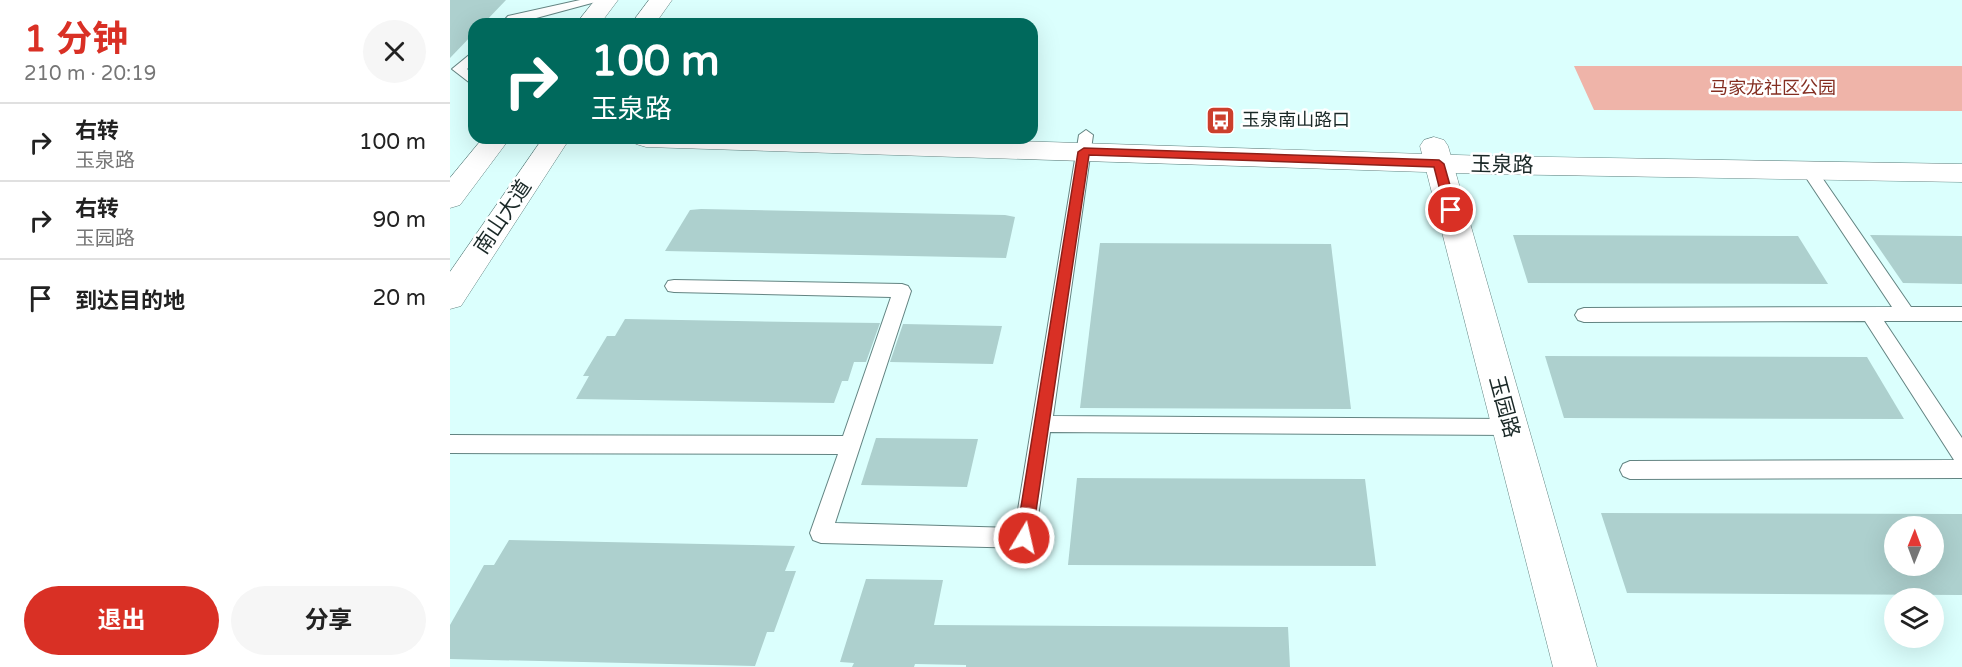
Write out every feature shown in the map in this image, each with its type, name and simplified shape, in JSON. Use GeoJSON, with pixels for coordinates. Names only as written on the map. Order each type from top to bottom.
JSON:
{"type":"FeatureCollection","features":[{"type":"Feature","properties":{"kind":"street"},"geometry":{"type":"LineString","coordinates":[[593,18],[607,0]]}},
{"type":"Feature","properties":{"kind":"street"},"geometry":{"type":"LineString","coordinates":[[648,18],[661,0]]}},
{"type":"Feature","properties":{"kind":"street","name":"玉泉路"},"geometry":{"type":"LineString","coordinates":[[1038,134],[1085,143]]}},
{"type":"Feature","properties":{"kind":"street","name":"玉泉路"},"geometry":{"type":"LineString","coordinates":[[1038,142],[1809,170],[1962,173]]}},
{"type":"Feature","properties":{"kind":"street"},"geometry":{"type":"LineString","coordinates":[[450,198],[492,144]]}},
{"type":"Feature","properties":{"kind":"street","name":"南山大道"},"geometry":{"type":"LineString","coordinates":[[450,297],[553,144]]}},
{"type":"Feature","properties":{"kind":"street","name":"玉泉路"},"geometry":{"type":"LineString","coordinates":[[1436,155],[1962,152]]}},
{"type":"Feature","properties":{"kind":"street","name":"玉园路"},"geometry":{"type":"LineString","coordinates":[[1436,155],[1575,667]]}},
{"type":"Feature","properties":{"kind":"lane"},"geometry":{"type":"LineString","coordinates":[[516,18],[597,0]]}},
{"type":"Feature","properties":{"kind":"lane"},"geometry":{"type":"LineString","coordinates":[[468,61],[459,69],[468,77]]}},
{"type":"Feature","properties":{"kind":"lane"},"geometry":{"type":"LineString","coordinates":[[674,286],[902,291],[821,532],[1024,538],[1085,143]]}},
{"type":"Feature","properties":{"kind":"lane"},"geometry":{"type":"LineString","coordinates":[[1809,170],[1906,314]]}},
{"type":"Feature","properties":{"kind":"lane"},"geometry":{"type":"LineString","coordinates":[[1870,314],[1962,455]]}},
{"type":"Feature","properties":{"kind":"lane"},"geometry":{"type":"LineString","coordinates":[[1584,315],[1962,314]]}},
{"type":"Feature","properties":{"kind":"lane"},"geometry":{"type":"LineString","coordinates":[[1042,424],[1509,427]]}},
{"type":"Feature","properties":{"kind":"lane"},"geometry":{"type":"LineString","coordinates":[[450,444],[851,445]]}},
{"type":"Feature","properties":{"kind":"lane"},"geometry":{"type":"LineString","coordinates":[[1630,470],[1962,469]]}},
{"type":"Feature","properties":{"kind":"green space","name":"马家龙社区公园"},"geometry":{"type":"Polygon","coordinates":[[[1574,66],[1962,66],[1962,111],[1594,110],[1574,66]]]}},
{"type":"Feature","properties":{"kind":"building"},"geometry":{"type":"Polygon","coordinates":[[[450,0],[506,0],[489,18],[468,18],[468,39],[450,58],[450,0]]]}},
{"type":"Feature","properties":{"kind":"building"},"geometry":{"type":"Polygon","coordinates":[[[690,210],[1015,217],[1006,258],[665,251],[690,210]]]}},
{"type":"Feature","properties":{"kind":"building"},"geometry":{"type":"Polygon","coordinates":[[[1513,235],[1798,236],[1828,284],[1528,283],[1513,235]]]}},
{"type":"Feature","properties":{"kind":"building"},"geometry":{"type":"Polygon","coordinates":[[[1870,235],[1962,236],[1962,284],[1903,283],[1870,235]]]}},
{"type":"Feature","properties":{"kind":"building"},"geometry":{"type":"Polygon","coordinates":[[[1100,243],[1331,244],[1351,409],[1080,408],[1100,243]]]}},
{"type":"Feature","properties":{"kind":"building"},"geometry":{"type":"Polygon","coordinates":[[[625,319],[880,323],[866,362],[854,362],[848,381],[842,381],[834,403],[576,399],[589,376],[583,376],[607,336],[615,336],[625,319]]]}},
{"type":"Feature","properties":{"kind":"building"},"geometry":{"type":"Polygon","coordinates":[[[903,324],[1002,326],[993,364],[890,362],[903,324]]]}},
{"type":"Feature","properties":{"kind":"building"},"geometry":{"type":"Polygon","coordinates":[[[1545,356],[1867,357],[1904,419],[1564,418],[1545,356]]]}},
{"type":"Feature","properties":{"kind":"building"},"geometry":{"type":"Polygon","coordinates":[[[876,438],[978,439],[967,487],[861,485],[876,438]]]}},
{"type":"Feature","properties":{"kind":"building"},"geometry":{"type":"Polygon","coordinates":[[[1077,478],[1365,479],[1376,566],[1068,565],[1077,478]]]}},
{"type":"Feature","properties":{"kind":"building"},"geometry":{"type":"Polygon","coordinates":[[[1601,513],[1962,514],[1962,595],[1944,595],[1944,588],[1884,588],[1884,595],[1627,593],[1601,513]]]}},
{"type":"Feature","properties":{"kind":"building"},"geometry":{"type":"Polygon","coordinates":[[[509,540],[795,546],[785,571],[796,571],[774,632],[767,632],[755,666],[450,659],[450,625],[484,565],[494,565],[509,540]]]}},
{"type":"Feature","properties":{"kind":"building"},"geometry":{"type":"Polygon","coordinates":[[[866,579],[943,580],[934,625],[1288,627],[1290,667],[966,667],[966,665],[915,664],[914,667],[852,667],[854,663],[840,662],[866,579]]]}},
{"type":"Feature","properties":{"kind":"place","name":"玉泉南山路口"},"geometry":{"type":"Point","coordinates":[1221,120]}},
{"type":"Feature","properties":{"kind":"route"},"geometry":{"type":"LineString","coordinates":[[1024,538],[1084,152],[1439,164],[1451,210]]}}]}
